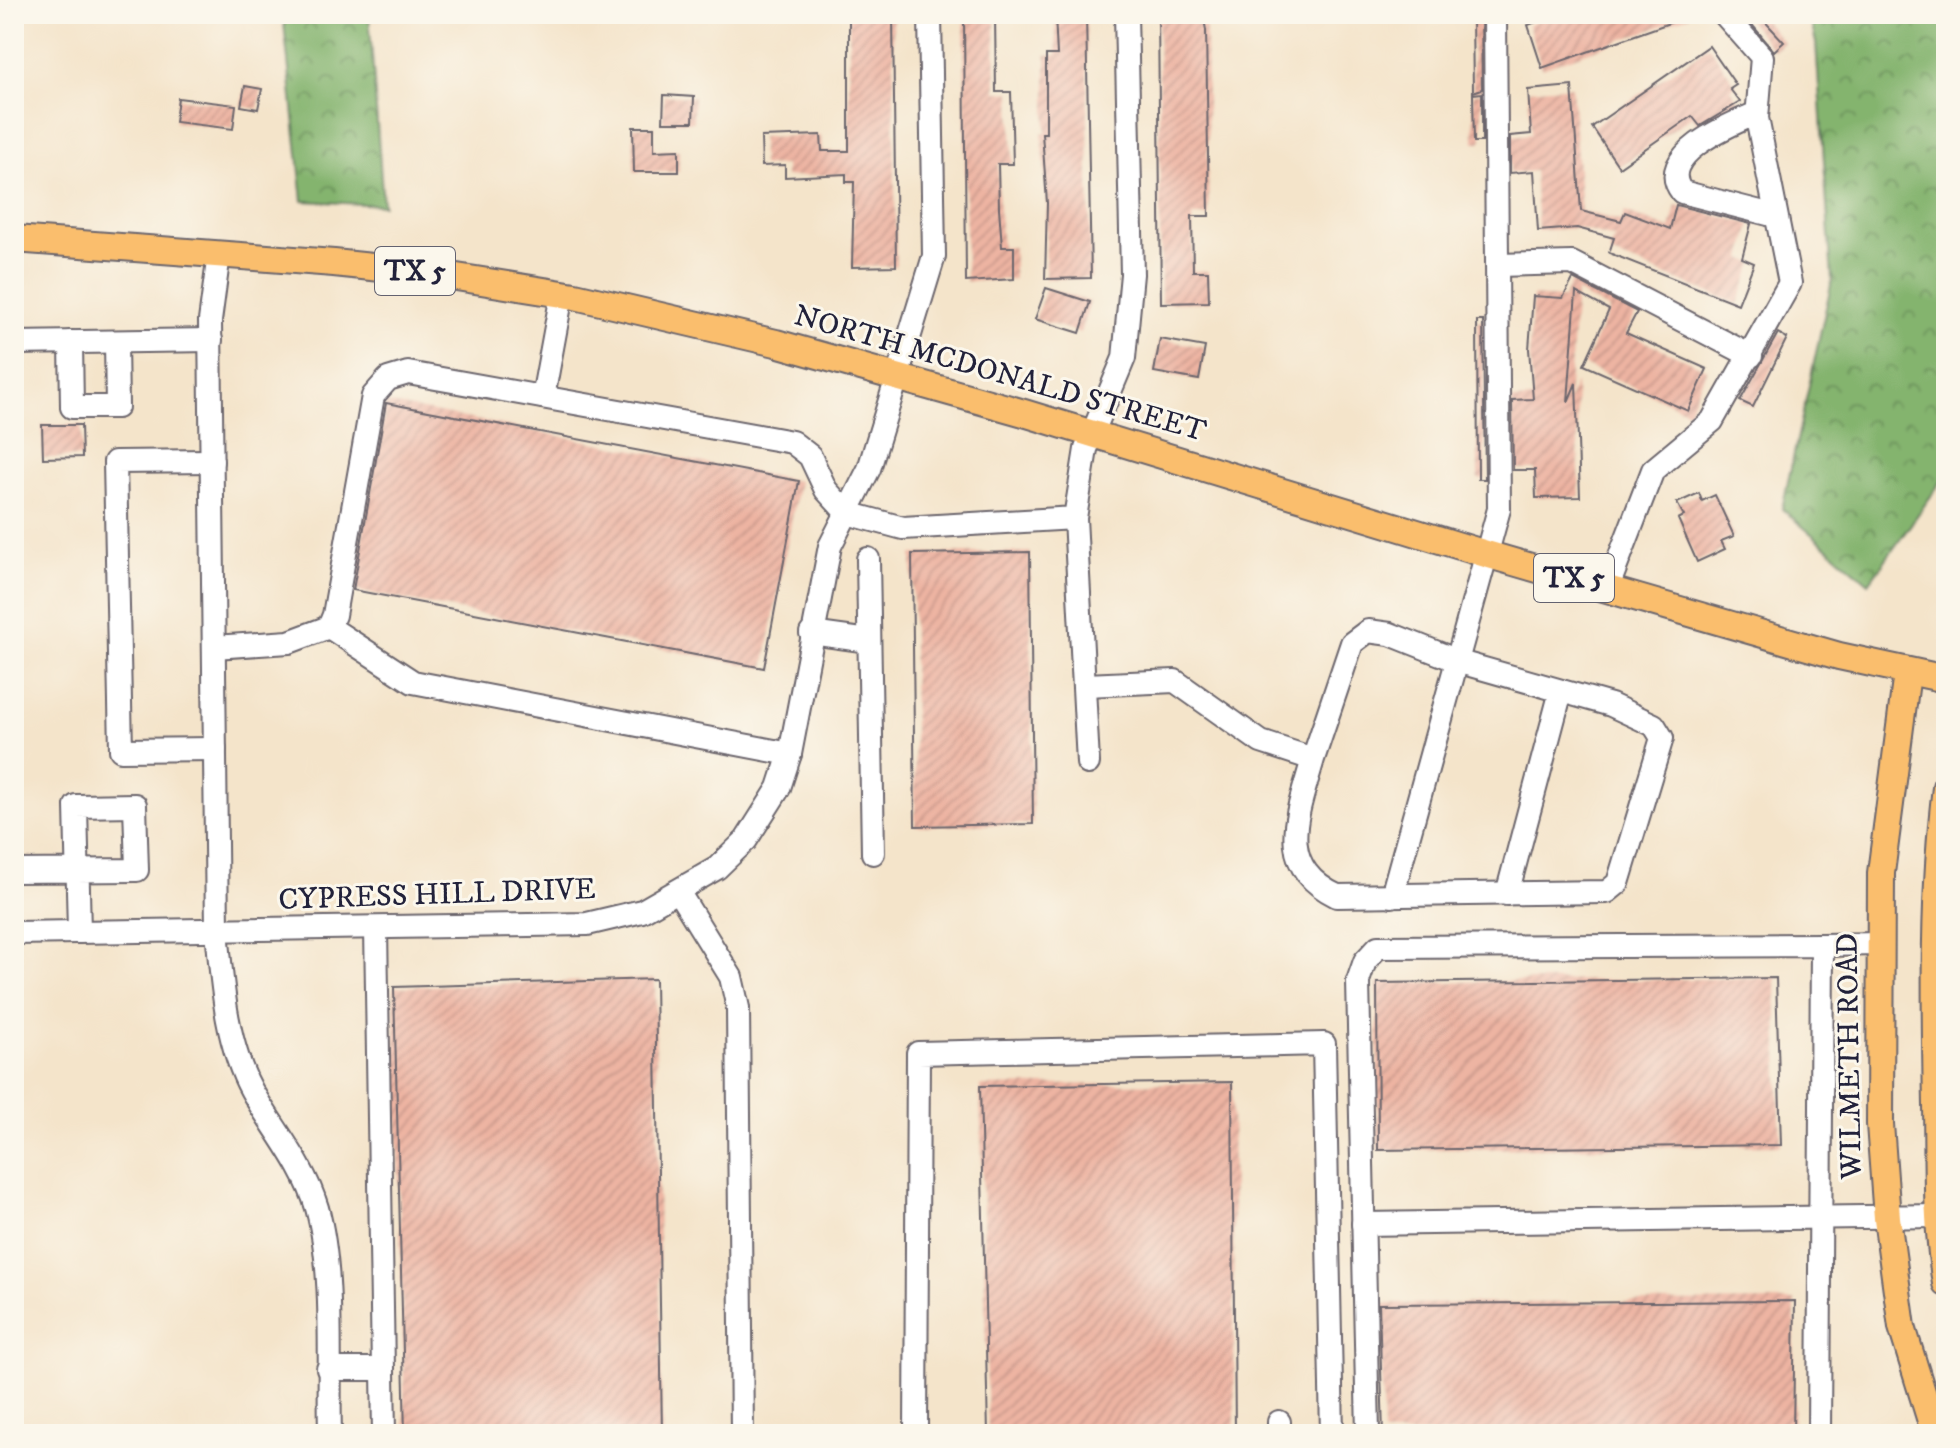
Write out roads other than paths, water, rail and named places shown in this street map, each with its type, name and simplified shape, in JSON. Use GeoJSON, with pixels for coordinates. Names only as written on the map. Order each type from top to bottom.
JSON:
{"type":"FeatureCollection","features":[{"type":"Feature","properties":{"kind":"main road","name":"NORTH MCDONALD STREET"},"geometry":{"type":"LineString","coordinates":[[14,239],[438,274],[562,294],[776,343],[1091,433],[1486,554],[1907,673],[1946,679]]}},
{"type":"Feature","properties":{"kind":"main road","name":"WILMETH ROAD"},"geometry":{"type":"LineString","coordinates":[[1907,673],[1881,873],[1880,1124],[1887,1218],[1902,1327],[1935,1434]]}},
{"type":"Feature","properties":{"kind":"main road"},"geometry":{"type":"LineString","coordinates":[[1946,787],[1935,892],[1939,1216],[1946,1283]]}},
{"type":"Feature","properties":{"kind":"street","name":"CYPRESS HILL DRIVE"},"geometry":{"type":"LineString","coordinates":[[14,933],[587,924],[642,911],[679,893],[717,868],[746,840],[779,788],[790,754],[830,546],[869,469],[934,256],[930,14]]}},
{"type":"Feature","properties":{"kind":"street"},"geometry":{"type":"LineString","coordinates":[[1088,763],[1075,518],[1091,433],[1124,358],[1132,274],[1126,14]]}},
{"type":"Feature","properties":{"kind":"street"},"geometry":{"type":"LineString","coordinates":[[1392,896],[1499,509],[1495,14]]}},
{"type":"Feature","properties":{"kind":"street"},"geometry":{"type":"LineString","coordinates":[[1608,587],[1653,470],[1712,421],[1790,283],[1757,113],[1762,57],[1724,14]]}},
{"type":"Feature","properties":{"kind":"street"},"geometry":{"type":"LineString","coordinates":[[1757,113],[1725,127],[1683,156],[1674,173],[1676,185],[1682,192],[1776,216]]}},
{"type":"Feature","properties":{"kind":"street"},"geometry":{"type":"LineString","coordinates":[[219,254],[211,340],[217,930],[222,988],[251,1089],[294,1155],[317,1209],[326,1281],[330,1434]]}},
{"type":"Feature","properties":{"kind":"street"},"geometry":{"type":"LineString","coordinates":[[1498,265],[1572,263],[1751,356]]}},
{"type":"Feature","properties":{"kind":"street"},"geometry":{"type":"LineString","coordinates":[[543,397],[562,294]]}},
{"type":"Feature","properties":{"kind":"street"},"geometry":{"type":"LineString","coordinates":[[14,343],[211,340]]}},
{"type":"Feature","properties":{"kind":"street"},"geometry":{"type":"LineString","coordinates":[[71,342],[72,407],[117,407],[116,342]]}},
{"type":"Feature","properties":{"kind":"street"},"geometry":{"type":"LineString","coordinates":[[214,647],[289,642],[329,627],[334,615],[373,396],[388,379],[408,373],[792,442],[810,456],[826,490],[847,513],[903,528],[1075,518]]}},
{"type":"Feature","properties":{"kind":"street"},"geometry":{"type":"LineString","coordinates":[[212,461],[115,462],[121,750],[215,749]]}},
{"type":"Feature","properties":{"kind":"street"},"geometry":{"type":"LineString","coordinates":[[868,559],[873,853]]}},
{"type":"Feature","properties":{"kind":"street"},"geometry":{"type":"LineString","coordinates":[[329,627],[413,682],[790,754]]}},
{"type":"Feature","properties":{"kind":"street"},"geometry":{"type":"LineString","coordinates":[[1368,631],[1390,634],[1457,661],[1561,691],[1611,705],[1654,725],[1662,738],[1618,883],[1607,892],[1337,896],[1323,889],[1296,858],[1296,823],[1313,759],[1352,643],[1368,631]]}},
{"type":"Feature","properties":{"kind":"street"},"geometry":{"type":"LineString","coordinates":[[811,633],[869,641]]}},
{"type":"Feature","properties":{"kind":"street"},"geometry":{"type":"LineString","coordinates":[[1086,685],[1175,681],[1191,689],[1261,742],[1313,759]]}},
{"type":"Feature","properties":{"kind":"street"},"geometry":{"type":"LineString","coordinates":[[1507,894],[1561,691]]}},
{"type":"Feature","properties":{"kind":"street"},"geometry":{"type":"LineString","coordinates":[[14,871],[77,871],[79,932]]}},
{"type":"Feature","properties":{"kind":"street"},"geometry":{"type":"LineString","coordinates":[[679,893],[731,977],[738,1008],[742,1434]]}},
{"type":"Feature","properties":{"kind":"street"},"geometry":{"type":"LineString","coordinates":[[376,928],[384,1434]]}},
{"type":"Feature","properties":{"kind":"street"},"geometry":{"type":"LineString","coordinates":[[1368,1434],[1358,981],[1365,961],[1378,947],[1879,944]]}},
{"type":"Feature","properties":{"kind":"street"},"geometry":{"type":"LineString","coordinates":[[1819,1434],[1822,945]]}},
{"type":"Feature","properties":{"kind":"street"},"geometry":{"type":"LineString","coordinates":[[916,1434],[918,1053],[1359,1043]]}},
{"type":"Feature","properties":{"kind":"street"},"geometry":{"type":"LineString","coordinates":[[1324,1044],[1332,1434]]}},
{"type":"Feature","properties":{"kind":"street"},"geometry":{"type":"LineString","coordinates":[[1363,1224],[1939,1216]]}},
{"type":"Feature","properties":{"kind":"street"},"geometry":{"type":"LineString","coordinates":[[328,1369],[383,1369]]}}]}
